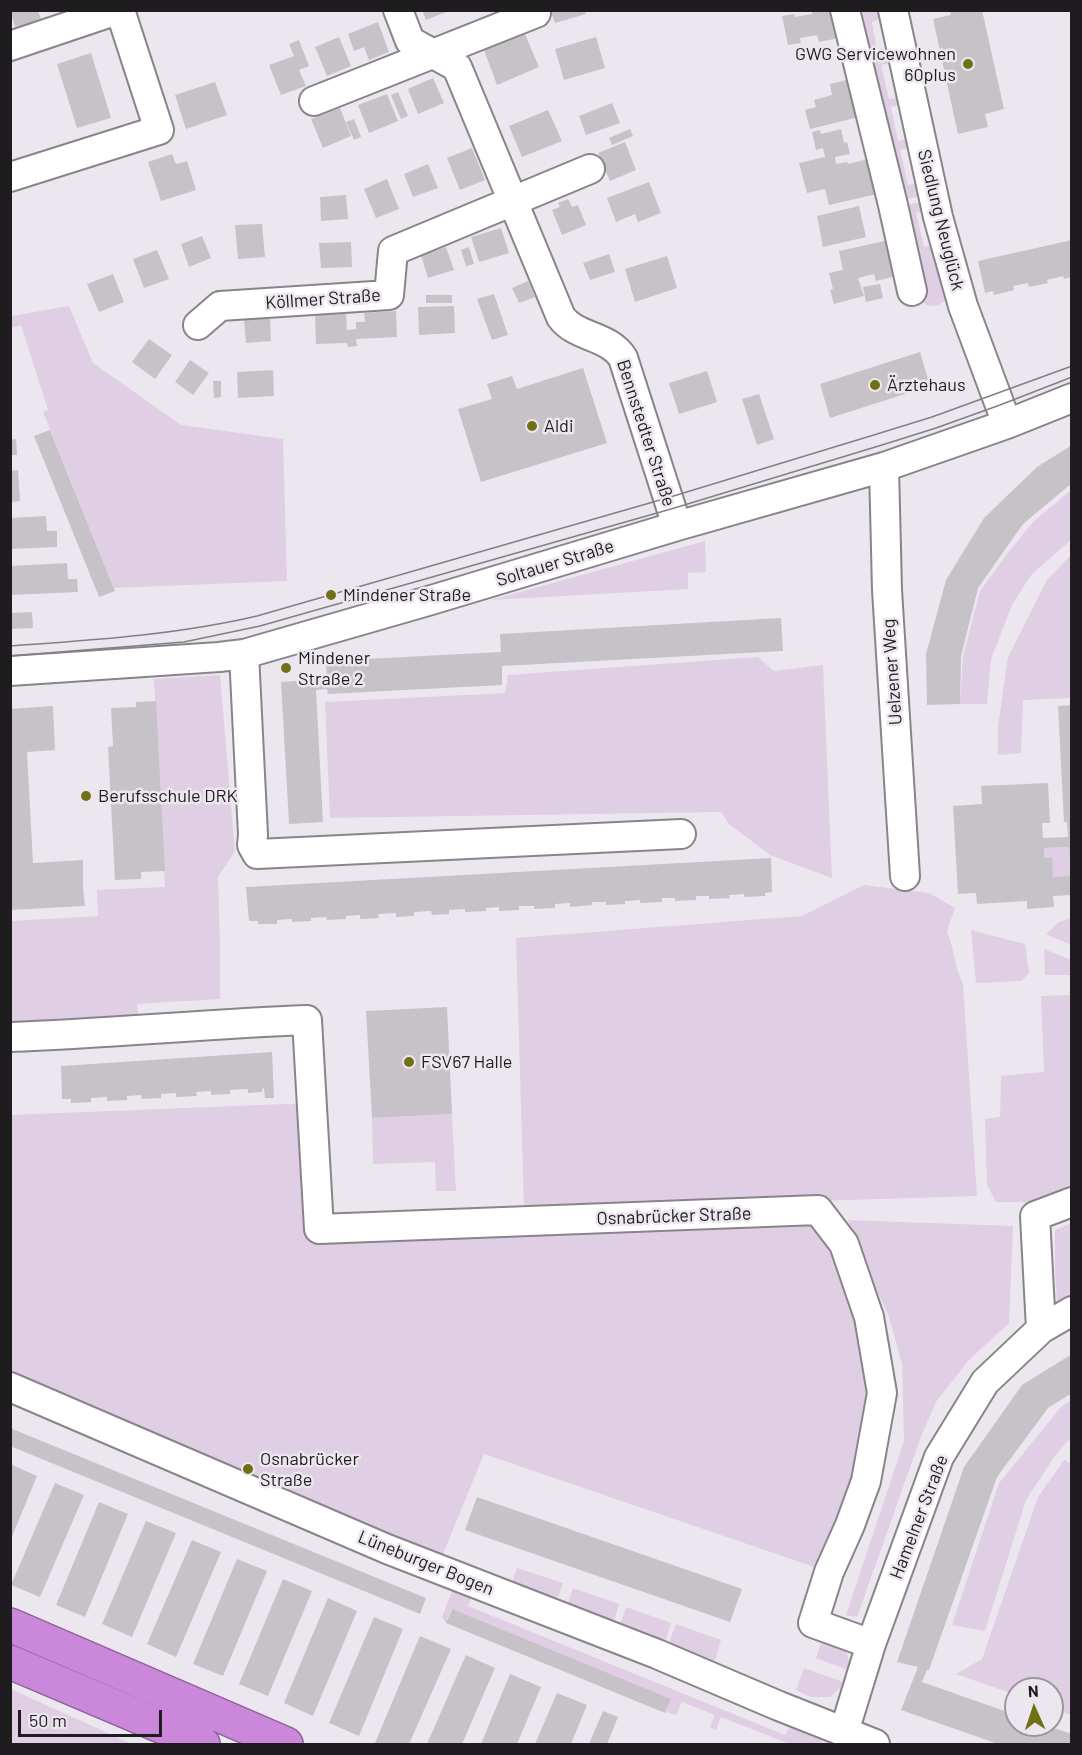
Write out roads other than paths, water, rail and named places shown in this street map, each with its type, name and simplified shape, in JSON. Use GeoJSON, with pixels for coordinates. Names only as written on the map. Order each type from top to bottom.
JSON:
{"type":"FeatureCollection","features":[{"type":"Feature","properties":{"kind":"highway"},"geometry":{"type":"LineString","coordinates":[[10,1625],[286,1744]]}},
{"type":"Feature","properties":{"kind":"highway"},"geometry":{"type":"LineString","coordinates":[[10,1662],[203,1744]]}},
{"type":"Feature","properties":{"kind":"street"},"geometry":{"type":"LineString","coordinates":[[10,46],[119,10],[159,130],[10,177]]}},
{"type":"Feature","properties":{"kind":"street","name":"Bennstedter Straße"},"geometry":{"type":"LineString","coordinates":[[398,10],[410,41],[457,67],[565,322],[612,346],[623,358],[677,526]]}},
{"type":"Feature","properties":{"kind":"street"},"geometry":{"type":"LineString","coordinates":[[314,101],[536,13],[535,10]]}},
{"type":"Feature","properties":{"kind":"street"},"geometry":{"type":"LineString","coordinates":[[845,10],[912,291]]}},
{"type":"Feature","properties":{"kind":"street","name":"Siedlung Neuglück"},"geometry":{"type":"LineString","coordinates":[[893,10],[938,217],[963,306],[1007,424]]}},
{"type":"Feature","properties":{"kind":"street"},"geometry":{"type":"LineString","coordinates":[[514,202],[590,169]]}},
{"type":"Feature","properties":{"kind":"street","name":"Köllmer Straße"},"geometry":{"type":"LineString","coordinates":[[198,325],[220,306],[389,295],[393,251],[514,202]]}},
{"type":"Feature","properties":{"kind":"street","name":"Soltauer Straße"},"geometry":{"type":"LineString","coordinates":[[10,671],[244,654],[884,467],[1007,424],[1071,398]]}},
{"type":"Feature","properties":{"kind":"street","name":"Uelzener Weg"},"geometry":{"type":"LineString","coordinates":[[884,467],[887,590],[905,876]]}},
{"type":"Feature","properties":{"kind":"street"},"geometry":{"type":"LineString","coordinates":[[244,654],[252,845],[257,854],[681,834]]}},
{"type":"Feature","properties":{"kind":"street","name":"Osnabrücker Straße"},"geometry":{"type":"LineString","coordinates":[[10,1037],[307,1020],[319,1229],[818,1210],[844,1244],[869,1317],[882,1393],[866,1480],[850,1525],[829,1572],[813,1623],[871,1644]]}},
{"type":"Feature","properties":{"kind":"street"},"geometry":{"type":"LineString","coordinates":[[1041,1329],[1035,1216],[1071,1202]]}},
{"type":"Feature","properties":{"kind":"street","name":"Hamelner Straße"},"geometry":{"type":"LineString","coordinates":[[843,1732],[871,1644],[939,1457],[985,1382],[1041,1329],[1071,1311]]}},
{"type":"Feature","properties":{"kind":"street","name":"Lüneburger Bogen"},"geometry":{"type":"LineString","coordinates":[[10,1387],[387,1549],[657,1654],[875,1744]]}},
{"type":"Feature","properties":{"kind":"tram line"},"geometry":{"type":"LineString","coordinates":[[10,646],[165,632],[257,616],[667,498],[877,434],[932,417],[1072,366]]}},
{"type":"Feature","properties":{"kind":"tram line"},"geometry":{"type":"LineString","coordinates":[[10,656],[184,642],[260,626],[671,509],[882,445],[936,428],[1072,377]]}},
{"type":"Feature","properties":{"kind":"place","name":"GWG Servicewohnen 60plus"},"geometry":{"type":"Point","coordinates":[968,64]}},
{"type":"Feature","properties":{"kind":"place","name":"Ärztehaus"},"geometry":{"type":"Point","coordinates":[875,385]}},
{"type":"Feature","properties":{"kind":"place","name":"Aldi"},"geometry":{"type":"Point","coordinates":[532,426]}},
{"type":"Feature","properties":{"kind":"place","name":"Mindener Straße"},"geometry":{"type":"Point","coordinates":[331,595]}},
{"type":"Feature","properties":{"kind":"place","name":"Mindener Straße 2"},"geometry":{"type":"Point","coordinates":[286,668]}},
{"type":"Feature","properties":{"kind":"place","name":"Berufsschule DRK"},"geometry":{"type":"Point","coordinates":[86,796]}},
{"type":"Feature","properties":{"kind":"place","name":"FSV67 Halle"},"geometry":{"type":"Point","coordinates":[409,1062]}},
{"type":"Feature","properties":{"kind":"place","name":"Osnabrücker Straße"},"geometry":{"type":"Point","coordinates":[248,1469]}}]}
